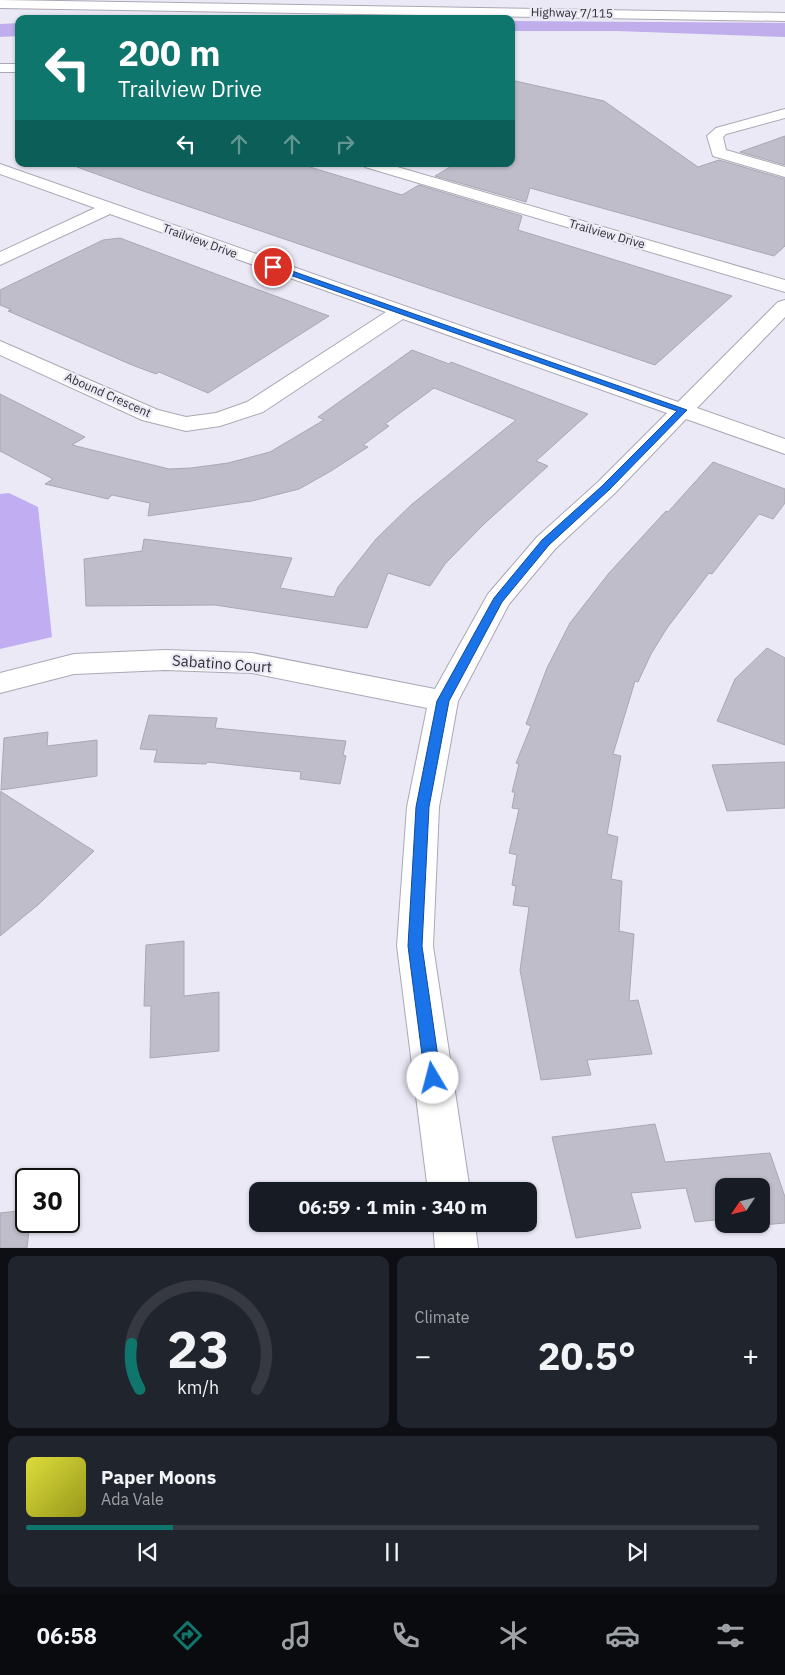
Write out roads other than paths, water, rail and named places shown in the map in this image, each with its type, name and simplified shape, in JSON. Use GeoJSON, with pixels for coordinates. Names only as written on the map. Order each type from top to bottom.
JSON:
{"type":"FeatureCollection","features":[{"type":"Feature","properties":{"kind":"main road","name":"Highway 7/115"},"geometry":{"type":"LineString","coordinates":[[0,4],[785,17]]}},
{"type":"Feature","properties":{"kind":"main road"},"geometry":{"type":"LineString","coordinates":[[515,16],[617,14]]}},
{"type":"Feature","properties":{"kind":"main road"},"geometry":{"type":"LineString","coordinates":[[296,15],[458,15]]}},
{"type":"Feature","properties":{"kind":"main road"},"geometry":{"type":"LineString","coordinates":[[0,68],[15,68]]}},
{"type":"Feature","properties":{"kind":"main road"},"geometry":{"type":"LineString","coordinates":[[785,114],[721,131],[714,136],[719,153],[785,172]]}},
{"type":"Feature","properties":{"kind":"main road","name":"Trailview Drive"},"geometry":{"type":"LineString","coordinates":[[380,167],[785,286]]}},
{"type":"Feature","properties":{"kind":"main road","name":"Trailview Drive"},"geometry":{"type":"LineString","coordinates":[[0,169],[785,447]]}},
{"type":"Feature","properties":{"kind":"main road"},"geometry":{"type":"LineString","coordinates":[[0,259],[109,208]]}},
{"type":"Feature","properties":{"kind":"main road"},"geometry":{"type":"LineString","coordinates":[[448,1182],[415,946],[423,807],[443,701],[498,600],[546,543],[606,488],[785,306]]}},
{"type":"Feature","properties":{"kind":"main road","name":"Abound Crescent"},"geometry":{"type":"LineString","coordinates":[[0,347],[150,415],[186,424],[220,419],[255,407],[400,312]]}},
{"type":"Feature","properties":{"kind":"main road","name":"Sabatino Court"},"geometry":{"type":"LineString","coordinates":[[0,683],[74,664],[184,660],[252,663],[443,701]]}},
{"type":"Feature","properties":{"kind":"main road"},"geometry":{"type":"LineString","coordinates":[[455,1232],[457,1248]]}}]}
